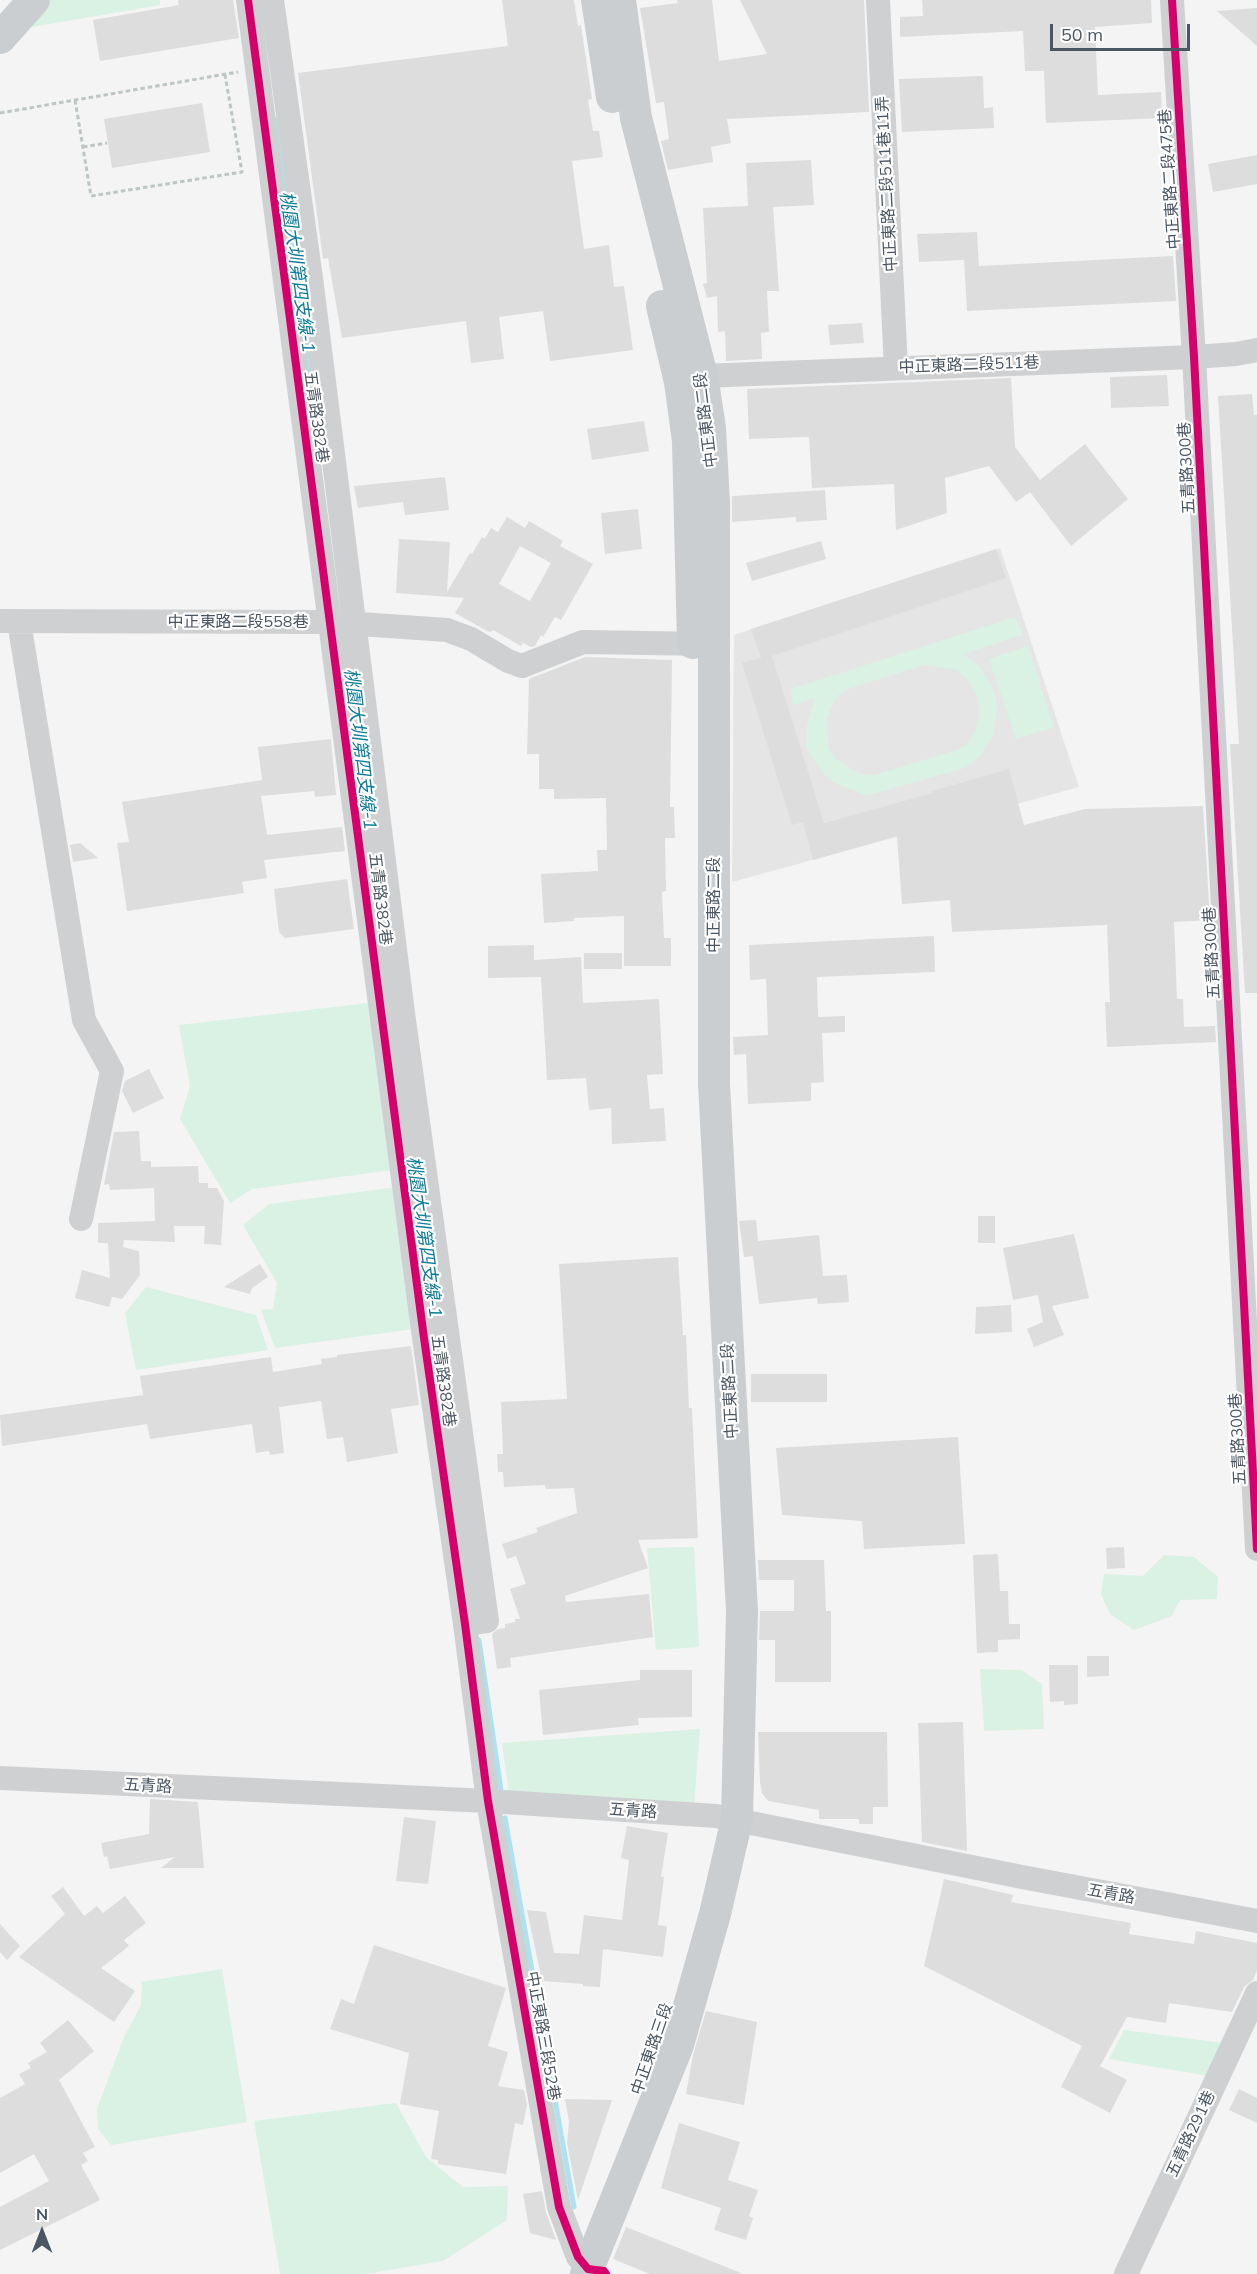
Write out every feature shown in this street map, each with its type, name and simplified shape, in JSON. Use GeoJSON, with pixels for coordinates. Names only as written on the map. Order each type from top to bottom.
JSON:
{"type":"FeatureCollection","features":[{"type":"Feature","properties":{"kind":"main road"},"geometry":{"type":"LineString","coordinates":[[0,38],[34,0]]}},
{"type":"Feature","properties":{"kind":"main road","name":"中正東路二段"},"geometry":{"type":"LineString","coordinates":[[597,0],[618,130],[691,379]]}},
{"type":"Feature","properties":{"kind":"main road","name":"中正東路二段"},"geometry":{"type":"LineString","coordinates":[[620,0],[636,118],[691,379],[688,441],[704,644],[695,854],[692,1079],[706,1276],[721,1610],[726,1818]]}},
{"type":"Feature","properties":{"kind":"main road","name":"中正東路三段"},"geometry":{"type":"LineString","coordinates":[[586,2270],[726,1818]]}},
{"type":"Feature","properties":{"kind":"street","name":"五青路382巷"},"geometry":{"type":"LineString","coordinates":[[248,0],[330,622],[392,1014],[452,1466],[487,1621],[465,1624],[488,1801]]}},
{"type":"Feature","properties":{"kind":"street","name":"五青路382巷"},"geometry":{"type":"LineString","coordinates":[[272,0],[310,266],[355,624],[392,1014]]}},
{"type":"Feature","properties":{"kind":"street","name":"中正東路二段511巷11弄"},"geometry":{"type":"LineString","coordinates":[[878,0],[896,368]]}},
{"type":"Feature","properties":{"kind":"street","name":"中正東路二段475巷"},"geometry":{"type":"LineString","coordinates":[[1172,0],[1194,357]]}},
{"type":"Feature","properties":{"kind":"street","name":"中正東路二段511巷"},"geometry":{"type":"LineString","coordinates":[[691,379],[896,368],[1194,357],[1257,350]]}},
{"type":"Feature","properties":{"kind":"street","name":"五青路300巷"},"geometry":{"type":"LineString","coordinates":[[1194,357],[1257,1549]]}},
{"type":"Feature","properties":{"kind":"street","name":"中正東路二段558巷"},"geometry":{"type":"LineString","coordinates":[[9,621],[330,622],[447,630],[471,639],[508,661],[522,666],[583,642],[704,644]]}},
{"type":"Feature","properties":{"kind":"street"},"geometry":{"type":"LineString","coordinates":[[9,621],[84,1020],[112,1071],[81,1219]]}},
{"type":"Feature","properties":{"kind":"street","name":"五青路"},"geometry":{"type":"LineString","coordinates":[[0,1778],[488,1801],[726,1818],[1022,1877],[1257,1920]]}},
{"type":"Feature","properties":{"kind":"street","name":"中正東路三段52巷"},"geometry":{"type":"LineString","coordinates":[[488,1801],[559,2207],[586,2270]]}},
{"type":"Feature","properties":{"kind":"street","name":"五青路291巷"},"geometry":{"type":"LineString","coordinates":[[1126,2274],[1257,1994]]}},
{"type":"Feature","properties":{"kind":"path"},"geometry":{"type":"LineString","coordinates":[[0,113],[257,69]]}},
{"type":"Feature","properties":{"kind":"path"},"geometry":{"type":"LineString","coordinates":[[75,100],[91,196],[242,172],[225,75]]}},
{"type":"Feature","properties":{"kind":"path"},"geometry":{"type":"LineString","coordinates":[[83,147],[108,143]]}},
{"type":"Feature","properties":{"kind":"shaded area"},"geometry":{"type":"Polygon","coordinates":[[[1000,548],[1079,787],[732,882],[734,635],[1000,548]]]}},
{"type":"Feature","properties":{"kind":"green space"},"geometry":{"type":"Polygon","coordinates":[[[47,0],[160,0],[160,5],[21,29],[47,0]]]}},
{"type":"Feature","properties":{"kind":"green space"},"geometry":{"type":"Polygon","coordinates":[[[1015,617],[1023,635],[963,654],[979,666],[995,694],[997,708],[994,734],[981,755],[965,768],[866,796],[833,782],[824,774],[806,748],[806,729],[815,698],[793,705],[791,689],[1015,617]],[[924,665],[848,689],[837,696],[827,718],[828,748],[836,759],[860,774],[874,775],[957,750],[967,744],[976,730],[979,700],[970,682],[957,670],[924,665]]]}},
{"type":"Feature","properties":{"kind":"green space"},"geometry":{"type":"Polygon","coordinates":[[[1028,646],[1054,727],[1016,739],[989,659],[1028,646]]]}},
{"type":"Feature","properties":{"kind":"green space"},"geometry":{"type":"Polygon","coordinates":[[[369,1003],[392,1170],[252,1189],[230,1203],[180,1119],[190,1086],[179,1025],[369,1003]]]}},
{"type":"Feature","properties":{"kind":"green space"},"geometry":{"type":"Polygon","coordinates":[[[397,1187],[414,1329],[275,1348],[261,1310],[273,1309],[277,1283],[243,1225],[269,1204],[397,1187]]]}},
{"type":"Feature","properties":{"kind":"green space"},"geometry":{"type":"Polygon","coordinates":[[[146,1287],[256,1315],[268,1350],[136,1370],[125,1313],[146,1287]]]}},
{"type":"Feature","properties":{"kind":"green space"},"geometry":{"type":"Polygon","coordinates":[[[694,1547],[699,1647],[656,1650],[647,1548],[694,1547]]]}},
{"type":"Feature","properties":{"kind":"green space"},"geometry":{"type":"Polygon","coordinates":[[[1164,1555],[1194,1557],[1218,1577],[1217,1599],[1180,1600],[1172,1616],[1134,1630],[1110,1614],[1101,1594],[1104,1574],[1143,1576],[1164,1555]]]}},
{"type":"Feature","properties":{"kind":"green space"},"geometry":{"type":"Polygon","coordinates":[[[980,1669],[1022,1670],[1042,1684],[1044,1729],[984,1731],[980,1669]]]}},
{"type":"Feature","properties":{"kind":"green space"},"geometry":{"type":"Polygon","coordinates":[[[700,1729],[694,1807],[509,1794],[502,1743],[700,1729]]]}},
{"type":"Feature","properties":{"kind":"green space"},"geometry":{"type":"Polygon","coordinates":[[[222,1969],[247,2122],[111,2145],[98,2129],[97,2109],[124,2037],[141,2005],[142,1982],[222,1969]]]}},
{"type":"Feature","properties":{"kind":"green space"},"geometry":{"type":"Polygon","coordinates":[[[1124,2030],[1223,2043],[1209,2076],[1109,2059],[1124,2030]]]}},
{"type":"Feature","properties":{"kind":"green space"},"geometry":{"type":"Polygon","coordinates":[[[396,2103],[426,2157],[463,2187],[508,2186],[507,2220],[443,2261],[365,2274],[280,2274],[254,2121],[396,2103]]]}},
{"type":"Feature","properties":{"kind":"building"},"geometry":{"type":"Polygon","coordinates":[[[178,0],[233,0],[239,38],[100,61],[93,20],[179,5],[178,0]]]}},
{"type":"Feature","properties":{"kind":"building"},"geometry":{"type":"Polygon","coordinates":[[[502,0],[574,0],[578,26],[581,25],[592,99],[588,100],[593,131],[599,131],[603,157],[572,161],[584,249],[609,245],[614,287],[624,286],[633,350],[550,361],[543,311],[499,317],[504,359],[471,363],[466,321],[342,338],[328,258],[323,259],[298,73],[508,46],[502,0]]]}},
{"type":"Feature","properties":{"kind":"building"},"geometry":{"type":"Polygon","coordinates":[[[677,0],[712,0],[719,61],[767,54],[740,0],[864,0],[869,112],[727,119],[731,143],[711,147],[713,162],[668,170],[661,141],[669,139],[664,102],[656,103],[640,8],[678,3],[677,0]]]}},
{"type":"Feature","properties":{"kind":"building"},"geometry":{"type":"Polygon","coordinates":[[[922,0],[1151,0],[1152,23],[1095,27],[1098,95],[1161,92],[1162,118],[1046,123],[1044,71],[1025,71],[1023,31],[900,37],[900,17],[923,16],[922,0]]]}},
{"type":"Feature","properties":{"kind":"building"},"geometry":{"type":"Polygon","coordinates":[[[1257,8],[1257,46],[1217,11],[1257,8]]]}},
{"type":"Feature","properties":{"kind":"building"},"geometry":{"type":"Polygon","coordinates":[[[983,76],[984,108],[993,107],[994,128],[902,132],[899,79],[983,76]]]}},
{"type":"Feature","properties":{"kind":"building"},"geometry":{"type":"Polygon","coordinates":[[[202,103],[210,152],[112,168],[104,119],[202,103]]]}},
{"type":"Feature","properties":{"kind":"building"},"geometry":{"type":"Polygon","coordinates":[[[1257,155],[1257,184],[1213,192],[1208,164],[1257,155]]]}},
{"type":"Feature","properties":{"kind":"building"},"geometry":{"type":"Polygon","coordinates":[[[811,160],[814,205],[773,207],[779,291],[767,291],[769,332],[761,333],[762,359],[726,361],[725,331],[718,332],[717,296],[707,298],[703,284],[707,283],[703,208],[748,206],[746,163],[811,160]]]}},
{"type":"Feature","properties":{"kind":"building"},"geometry":{"type":"Polygon","coordinates":[[[977,232],[979,266],[1173,256],[1176,301],[967,311],[964,260],[919,262],[917,234],[977,232]]]}},
{"type":"Feature","properties":{"kind":"building"},"geometry":{"type":"Polygon","coordinates":[[[862,323],[864,343],[830,345],[828,325],[862,323]]]}},
{"type":"Feature","properties":{"kind":"building"},"geometry":{"type":"Polygon","coordinates":[[[1167,375],[1169,406],[1111,408],[1110,377],[1167,375]]]}},
{"type":"Feature","properties":{"kind":"building"},"geometry":{"type":"Polygon","coordinates":[[[1011,378],[1015,447],[1040,480],[1085,444],[1128,499],[1071,546],[1030,492],[1016,502],[989,466],[945,478],[947,513],[896,530],[894,484],[812,488],[809,437],[749,439],[747,389],[1011,378]]]}},
{"type":"Feature","properties":{"kind":"building"},"geometry":{"type":"Polygon","coordinates":[[[1252,394],[1254,415],[1257,415],[1257,993],[1245,993],[1230,744],[1239,744],[1218,396],[1252,394]]]}},
{"type":"Feature","properties":{"kind":"building"},"geometry":{"type":"Polygon","coordinates":[[[644,421],[649,451],[592,460],[587,429],[644,421]]]}},
{"type":"Feature","properties":{"kind":"building"},"geometry":{"type":"Polygon","coordinates":[[[445,477],[449,510],[405,515],[403,502],[358,508],[354,486],[445,477]]]}},
{"type":"Feature","properties":{"kind":"building"},"geometry":{"type":"Polygon","coordinates":[[[825,490],[827,520],[796,522],[796,517],[732,522],[732,496],[825,490]]]}},
{"type":"Feature","properties":{"kind":"building"},"geometry":{"type":"Polygon","coordinates":[[[638,509],[642,549],[605,554],[601,513],[638,509]]]}},
{"type":"Feature","properties":{"kind":"building"},"geometry":{"type":"Polygon","coordinates":[[[507,517],[525,528],[529,521],[563,541],[560,546],[593,564],[561,620],[555,617],[535,646],[531,647],[523,643],[521,646],[455,613],[464,598],[396,593],[399,539],[450,542],[447,592],[482,537],[485,539],[491,528],[498,532],[507,517]],[[520,546],[499,584],[530,601],[551,563],[520,546]]]}},
{"type":"Feature","properties":{"kind":"building"},"geometry":{"type":"Polygon","coordinates":[[[821,541],[826,559],[752,581],[746,563],[821,541]]]}},
{"type":"Feature","properties":{"kind":"building"},"geometry":{"type":"Polygon","coordinates":[[[996,549],[1006,578],[772,656],[824,823],[1009,769],[1024,825],[1085,809],[1203,806],[1210,920],[1174,922],[1177,999],[1183,999],[1184,1027],[1215,1026],[1216,1042],[1107,1047],[1105,1002],[1110,1002],[1107,925],[952,932],[950,900],[902,904],[897,836],[813,860],[803,822],[792,825],[742,663],[761,658],[751,629],[996,549]]]}},
{"type":"Feature","properties":{"kind":"building"},"geometry":{"type":"Polygon","coordinates":[[[585,657],[672,660],[670,807],[674,807],[675,838],[665,838],[666,891],[662,892],[664,938],[671,938],[671,966],[624,966],[624,916],[574,918],[574,921],[544,923],[541,874],[598,871],[597,850],[607,850],[606,798],[554,799],[554,789],[539,789],[539,754],[527,754],[529,679],[585,657]]]}},
{"type":"Feature","properties":{"kind":"building"},"geometry":{"type":"Polygon","coordinates":[[[331,739],[336,795],[315,797],[314,791],[261,796],[267,835],[342,827],[345,851],[264,860],[267,878],[242,882],[244,893],[127,911],[117,843],[129,842],[122,802],[262,780],[258,747],[331,739]]]}},
{"type":"Feature","properties":{"kind":"building"},"geometry":{"type":"Polygon","coordinates":[[[80,843],[98,858],[73,862],[70,845],[80,843]]]}},
{"type":"Feature","properties":{"kind":"building"},"geometry":{"type":"Polygon","coordinates":[[[347,879],[354,929],[285,938],[279,932],[274,889],[347,879]]]}},
{"type":"Feature","properties":{"kind":"building"},"geometry":{"type":"Polygon","coordinates":[[[934,936],[935,972],[817,977],[818,1017],[845,1016],[845,1032],[822,1033],[824,1082],[811,1083],[811,1101],[748,1104],[746,1054],[734,1055],[733,1037],[768,1035],[766,979],[750,980],[749,945],[934,936]]]}},
{"type":"Feature","properties":{"kind":"building"},"geometry":{"type":"Polygon","coordinates":[[[534,945],[534,960],[581,957],[583,1003],[659,999],[663,1074],[647,1075],[650,1109],[664,1108],[666,1141],[612,1144],[611,1108],[589,1110],[586,1078],[547,1080],[541,977],[488,978],[488,946],[534,945]]]}},
{"type":"Feature","properties":{"kind":"building"},"geometry":{"type":"Polygon","coordinates":[[[584,953],[622,953],[622,969],[584,969],[584,953]]]}},
{"type":"Feature","properties":{"kind":"building"},"geometry":{"type":"Polygon","coordinates":[[[149,1069],[164,1098],[133,1113],[122,1091],[125,1081],[149,1069]]]}},
{"type":"Feature","properties":{"kind":"building"},"geometry":{"type":"Polygon","coordinates":[[[139,1131],[141,1161],[151,1161],[151,1167],[198,1166],[199,1183],[208,1183],[208,1188],[217,1188],[224,1201],[221,1245],[204,1244],[205,1226],[174,1226],[175,1242],[124,1240],[123,1247],[139,1251],[140,1275],[122,1299],[112,1297],[109,1307],[75,1298],[82,1270],[110,1278],[108,1243],[98,1243],[98,1223],[155,1221],[154,1188],[110,1190],[109,1184],[104,1185],[114,1132],[139,1131]]]}},
{"type":"Feature","properties":{"kind":"building"},"geometry":{"type":"Polygon","coordinates":[[[978,1216],[995,1216],[995,1243],[978,1243],[978,1216]]]}},
{"type":"Feature","properties":{"kind":"building"},"geometry":{"type":"Polygon","coordinates":[[[756,1220],[758,1241],[819,1235],[823,1276],[847,1275],[849,1302],[818,1304],[817,1298],[759,1304],[753,1256],[744,1257],[739,1221],[756,1220]]]}},
{"type":"Feature","properties":{"kind":"building"},"geometry":{"type":"Polygon","coordinates":[[[1074,1234],[1089,1298],[1052,1306],[1064,1335],[1034,1347],[1027,1329],[1043,1322],[1038,1295],[1013,1300],[1003,1248],[1074,1234]]]}},
{"type":"Feature","properties":{"kind":"building"},"geometry":{"type":"Polygon","coordinates":[[[678,1257],[683,1335],[686,1335],[689,1408],[692,1408],[698,1538],[638,1540],[648,1568],[565,1596],[566,1602],[649,1594],[653,1637],[510,1658],[511,1667],[497,1669],[492,1634],[498,1629],[505,1628],[505,1624],[520,1619],[510,1589],[526,1584],[516,1556],[507,1559],[502,1544],[538,1532],[536,1528],[577,1513],[574,1488],[546,1489],[545,1485],[504,1487],[503,1472],[498,1472],[497,1454],[503,1454],[501,1402],[567,1399],[559,1264],[678,1257]]]}},
{"type":"Feature","properties":{"kind":"building"},"geometry":{"type":"Polygon","coordinates":[[[260,1264],[268,1277],[252,1288],[250,1294],[224,1287],[260,1264]]]}},
{"type":"Feature","properties":{"kind":"building"},"geometry":{"type":"Polygon","coordinates":[[[1011,1305],[1012,1332],[975,1334],[976,1307],[1011,1305]]]}},
{"type":"Feature","properties":{"kind":"building"},"geometry":{"type":"Polygon","coordinates":[[[411,1346],[419,1405],[391,1409],[398,1453],[347,1462],[343,1437],[327,1439],[321,1401],[279,1407],[284,1453],[270,1455],[269,1451],[256,1453],[252,1424],[150,1439],[147,1424],[2,1446],[0,1415],[143,1395],[140,1376],[271,1357],[273,1372],[322,1364],[321,1359],[337,1357],[337,1355],[411,1346]]]}},
{"type":"Feature","properties":{"kind":"building"},"geometry":{"type":"Polygon","coordinates":[[[751,1374],[827,1374],[827,1402],[751,1402],[751,1374]]]}},
{"type":"Feature","properties":{"kind":"building"},"geometry":{"type":"Polygon","coordinates":[[[958,1437],[965,1544],[864,1549],[862,1521],[782,1515],[776,1448],[958,1437]]]}},
{"type":"Feature","properties":{"kind":"building"},"geometry":{"type":"Polygon","coordinates":[[[1124,1547],[1125,1568],[1107,1569],[1106,1548],[1124,1547]]]}},
{"type":"Feature","properties":{"kind":"building"},"geometry":{"type":"Polygon","coordinates":[[[998,1554],[1000,1591],[1008,1591],[1009,1624],[1020,1624],[1020,1639],[998,1640],[998,1652],[977,1653],[973,1555],[998,1554]]]}},
{"type":"Feature","properties":{"kind":"building"},"geometry":{"type":"Polygon","coordinates":[[[758,1560],[824,1560],[826,1611],[831,1611],[831,1682],[775,1682],[775,1640],[759,1640],[760,1611],[794,1611],[794,1580],[759,1580],[758,1560]]]}},
{"type":"Feature","properties":{"kind":"building"},"geometry":{"type":"Polygon","coordinates":[[[1087,1656],[1109,1656],[1109,1676],[1087,1677],[1087,1656]]]}},
{"type":"Feature","properties":{"kind":"building"},"geometry":{"type":"Polygon","coordinates":[[[1049,1665],[1078,1665],[1078,1704],[1064,1705],[1064,1701],[1050,1702],[1049,1665]]]}},
{"type":"Feature","properties":{"kind":"building"},"geometry":{"type":"Polygon","coordinates":[[[640,1670],[692,1670],[692,1717],[638,1718],[639,1725],[543,1735],[539,1690],[640,1680],[640,1670]]]}},
{"type":"Feature","properties":{"kind":"building"},"geometry":{"type":"Polygon","coordinates":[[[963,1722],[967,1851],[922,1842],[918,1723],[963,1722]]]}},
{"type":"Feature","properties":{"kind":"building"},"geometry":{"type":"Polygon","coordinates":[[[758,1732],[887,1732],[888,1807],[873,1807],[873,1824],[859,1824],[859,1819],[819,1819],[819,1810],[768,1801],[762,1793],[760,1782],[758,1732]]]}},
{"type":"Feature","properties":{"kind":"building"},"geometry":{"type":"Polygon","coordinates":[[[150,1799],[198,1802],[204,1868],[161,1868],[175,1857],[110,1869],[101,1843],[149,1834],[150,1799]]]}},
{"type":"Feature","properties":{"kind":"building"},"geometry":{"type":"Polygon","coordinates":[[[404,1817],[436,1821],[428,1884],[396,1881],[404,1817]]]}},
{"type":"Feature","properties":{"kind":"building"},"geometry":{"type":"Polygon","coordinates":[[[627,1826],[668,1833],[661,1877],[664,1877],[658,1925],[667,1926],[663,1957],[603,1949],[600,1987],[542,1981],[527,1910],[546,1912],[554,1953],[579,1954],[584,1915],[622,1920],[629,1860],[621,1858],[627,1826]]]}},
{"type":"Feature","properties":{"kind":"building"},"geometry":{"type":"Polygon","coordinates":[[[944,1879],[1013,1895],[1011,1902],[1131,1923],[1129,1934],[1194,1944],[1196,1931],[1257,1943],[1257,1970],[1253,1980],[1244,1987],[1232,2012],[1169,2003],[1166,2023],[1127,2017],[1100,2066],[1127,2080],[1110,2113],[1061,2087],[1082,2046],[924,1966],[944,1879]]]}},
{"type":"Feature","properties":{"kind":"building"},"geometry":{"type":"Polygon","coordinates":[[[63,1887],[84,1916],[97,1906],[103,1913],[125,1896],[146,1923],[124,1940],[129,1946],[101,1968],[135,1991],[114,2022],[19,1957],[65,1914],[51,1896],[63,1887]]]}},
{"type":"Feature","properties":{"kind":"building"},"geometry":{"type":"Polygon","coordinates":[[[0,1924],[20,1946],[7,1960],[0,1952],[0,1924]]]}},
{"type":"Feature","properties":{"kind":"building"},"geometry":{"type":"Polygon","coordinates":[[[374,1945],[506,1988],[488,2046],[508,2052],[498,2086],[524,2090],[527,2105],[523,2125],[515,2123],[506,2174],[438,2164],[438,2160],[431,2159],[439,2111],[400,2104],[409,2053],[330,2029],[341,1999],[354,2004],[374,1945]]]}},
{"type":"Feature","properties":{"kind":"building"},"geometry":{"type":"Polygon","coordinates":[[[706,2011],[757,2022],[744,2105],[686,2094],[693,2055],[706,2011]]]}},
{"type":"Feature","properties":{"kind":"building"},"geometry":{"type":"Polygon","coordinates":[[[68,2020],[94,2051],[59,2080],[95,2147],[83,2153],[88,2161],[81,2165],[100,2200],[0,2250],[0,2207],[49,2181],[34,2154],[0,2173],[0,2098],[25,2084],[19,2074],[31,2068],[28,2063],[47,2052],[40,2043],[68,2020]]]}},
{"type":"Feature","properties":{"kind":"building"},"geometry":{"type":"Polygon","coordinates":[[[1239,2089],[1257,2098],[1257,2123],[1229,2110],[1239,2089]]]}},
{"type":"Feature","properties":{"kind":"building"},"geometry":{"type":"Polygon","coordinates":[[[565,2099],[612,2100],[578,2200],[567,2143],[569,2122],[565,2099]]]}},
{"type":"Feature","properties":{"kind":"building"},"geometry":{"type":"Polygon","coordinates":[[[679,2123],[740,2142],[728,2180],[758,2190],[749,2216],[753,2218],[746,2240],[714,2230],[721,2208],[661,2188],[679,2123]]]}},
{"type":"Feature","properties":{"kind":"building"},"geometry":{"type":"Polygon","coordinates":[[[542,2191],[546,2212],[556,2240],[530,2233],[523,2194],[542,2191]]]}},
{"type":"Feature","properties":{"kind":"building"},"geometry":{"type":"Polygon","coordinates":[[[626,2227],[741,2274],[650,2274],[613,2259],[626,2227]]]}},
{"type":"Feature","properties":{"kind":"waterway","name":"桃園大圳第四支線-1"},"geometry":{"type":"LineString","coordinates":[[277,120],[316,411]]}},
{"type":"Feature","properties":{"kind":"waterway","name":"桃園大圳第四支線-1"},"geometry":{"type":"LineString","coordinates":[[479,1640],[502,1797]]}},
{"type":"Feature","properties":{"kind":"waterway","name":"桃園大圳第四支線-1"},"geometry":{"type":"LineString","coordinates":[[505,1818],[574,2207]]}},
{"type":"Feature","properties":{"kind":"cycle path"},"geometry":{"type":"LineString","coordinates":[[248,0],[424,1338],[488,1801],[559,2207],[578,2257],[588,2269],[604,2271],[606,2274]]}},
{"type":"Feature","properties":{"kind":"cycle path"},"geometry":{"type":"LineString","coordinates":[[1172,0],[1194,357],[1257,1549]]}}]}
